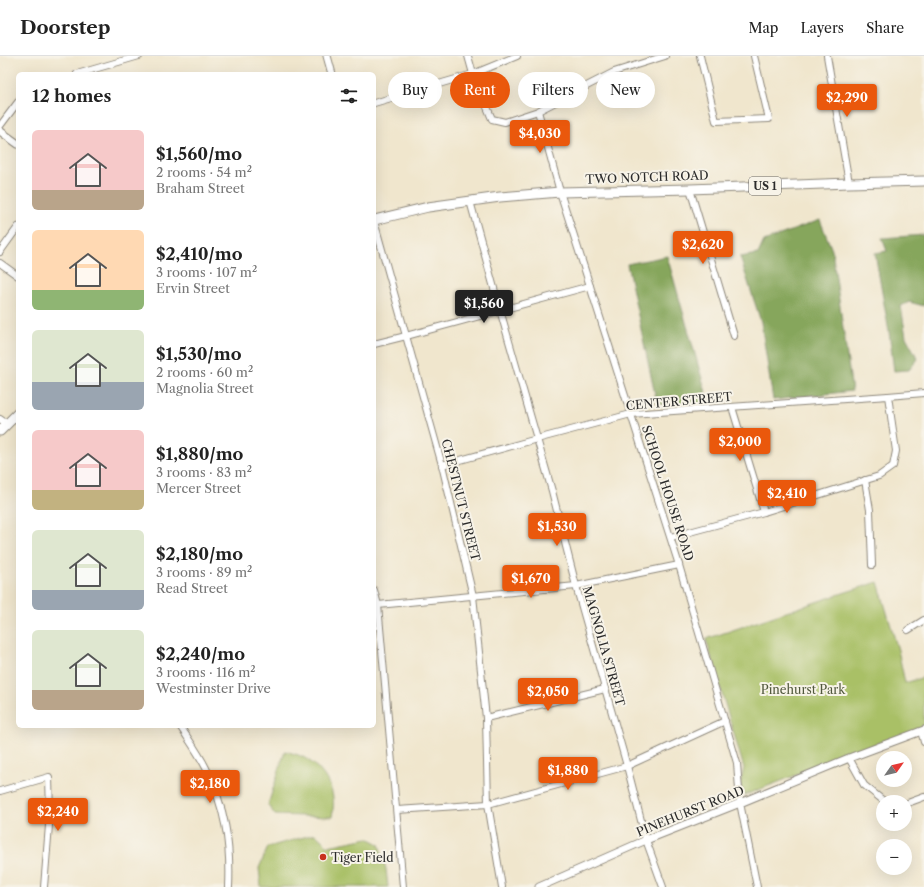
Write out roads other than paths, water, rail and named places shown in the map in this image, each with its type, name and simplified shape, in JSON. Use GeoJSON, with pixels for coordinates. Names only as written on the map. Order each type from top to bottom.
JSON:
{"type":"FeatureCollection","features":[{"type":"Feature","properties":{"kind":"main road","name":"TWO NOTCH ROAD"},"geometry":{"type":"LineString","coordinates":[[376,220],[428,207],[470,201],[560,192],[924,181]]}},
{"type":"Feature","properties":{"kind":"main road"},"geometry":{"type":"LineString","coordinates":[[0,431],[4,421],[16,414]]}},
{"type":"Feature","properties":{"kind":"street"},"geometry":{"type":"LineString","coordinates":[[84,72],[139,56]]}},
{"type":"Feature","properties":{"kind":"street"},"geometry":{"type":"LineString","coordinates":[[327,56],[331,72]]}},
{"type":"Feature","properties":{"kind":"street"},"geometry":{"type":"LineString","coordinates":[[468,56],[472,72]]}},
{"type":"Feature","properties":{"kind":"street"},"geometry":{"type":"LineString","coordinates":[[478,72],[517,56]]}},
{"type":"Feature","properties":{"kind":"street"},"geometry":{"type":"LineString","coordinates":[[487,108],[492,119],[505,122],[538,111],[614,72],[664,56]]}},
{"type":"Feature","properties":{"kind":"street"},"geometry":{"type":"LineString","coordinates":[[700,56],[716,121],[769,119],[754,56]]}},
{"type":"Feature","properties":{"kind":"street"},"geometry":{"type":"LineString","coordinates":[[827,56],[850,183]]}},
{"type":"Feature","properties":{"kind":"street"},"geometry":{"type":"LineString","coordinates":[[376,102],[450,81]]}},
{"type":"Feature","properties":{"kind":"street"},"geometry":{"type":"LineString","coordinates":[[0,126],[16,105]]}},
{"type":"Feature","properties":{"kind":"street","name":"SCHOOL HOUSE ROAD"},"geometry":{"type":"LineString","coordinates":[[538,111],[560,192],[671,538],[737,763],[740,803],[756,887]]}},
{"type":"Feature","properties":{"kind":"street"},"geometry":{"type":"LineString","coordinates":[[0,131],[16,143]]}},
{"type":"Feature","properties":{"kind":"street"},"geometry":{"type":"LineString","coordinates":[[690,188],[734,336]]}},
{"type":"Feature","properties":{"kind":"street","name":"MAGNOLIA STREET"},"geometry":{"type":"LineString","coordinates":[[470,201],[552,492],[576,586],[627,766],[646,840],[664,887]]}},
{"type":"Feature","properties":{"kind":"street","name":"CHESTNUT STREET"},"geometry":{"type":"LineString","coordinates":[[376,227],[442,465],[473,596],[486,718],[488,804],[502,887]]}},
{"type":"Feature","properties":{"kind":"street"},"geometry":{"type":"LineString","coordinates":[[0,252],[16,230]]}},
{"type":"Feature","properties":{"kind":"street"},"geometry":{"type":"LineString","coordinates":[[0,263],[16,275]]}},
{"type":"Feature","properties":{"kind":"street"},"geometry":{"type":"LineString","coordinates":[[376,344],[590,286]]}},
{"type":"Feature","properties":{"kind":"street","name":"CENTER STREET"},"geometry":{"type":"LineString","coordinates":[[442,465],[631,414],[924,393]]}},
{"type":"Feature","properties":{"kind":"street"},"geometry":{"type":"LineString","coordinates":[[671,538],[764,512],[879,476],[893,466],[896,451],[888,396]]}},
{"type":"Feature","properties":{"kind":"street"},"geometry":{"type":"LineString","coordinates":[[732,407],[764,512]]}},
{"type":"Feature","properties":{"kind":"street"},"geometry":{"type":"LineString","coordinates":[[865,480],[870,510],[872,565]]}},
{"type":"Feature","properties":{"kind":"street"},"geometry":{"type":"LineString","coordinates":[[378,605],[576,586],[679,565]]}},
{"type":"Feature","properties":{"kind":"street"},"geometry":{"type":"LineString","coordinates":[[376,598],[378,605],[404,887]]}},
{"type":"Feature","properties":{"kind":"street"},"geometry":{"type":"LineString","coordinates":[[908,630],[924,620]]}},
{"type":"Feature","properties":{"kind":"street"},"geometry":{"type":"LineString","coordinates":[[486,718],[605,689]]}},
{"type":"Feature","properties":{"kind":"street"},"geometry":{"type":"LineString","coordinates":[[397,810],[488,804],[627,766],[725,721]]}},
{"type":"Feature","properties":{"kind":"street"},"geometry":{"type":"LineString","coordinates":[[181,728],[205,767],[221,808],[227,835],[229,887]]}},
{"type":"Feature","properties":{"kind":"street"},"geometry":{"type":"LineString","coordinates":[[923,730],[924,742]]}},
{"type":"Feature","properties":{"kind":"street","name":"PINEHURST ROAD"},"geometry":{"type":"LineString","coordinates":[[539,887],[646,840],[849,758],[923,730]]}},
{"type":"Feature","properties":{"kind":"street"},"geometry":{"type":"LineString","coordinates":[[849,758],[864,785],[876,795]]}},
{"type":"Feature","properties":{"kind":"street"},"geometry":{"type":"LineString","coordinates":[[0,791],[49,777],[50,813],[44,887]]}},
{"type":"Feature","properties":{"kind":"street"},"geometry":{"type":"LineString","coordinates":[[912,801],[924,797]]}},
{"type":"Feature","properties":{"kind":"place","name":"Tiger Field"},"geometry":{"type":"Point","coordinates":[323,857]}},
{"type":"Feature","properties":{"kind":"park label","name":"Pinehurst Park"},"geometry":{"type":"Point","coordinates":[803,689]}}]}
